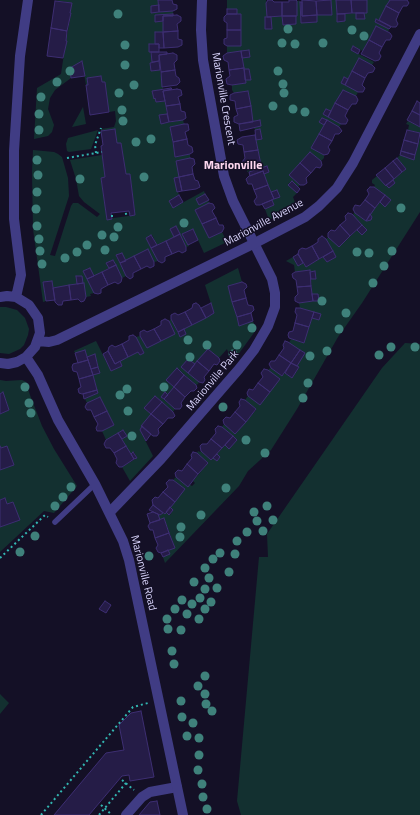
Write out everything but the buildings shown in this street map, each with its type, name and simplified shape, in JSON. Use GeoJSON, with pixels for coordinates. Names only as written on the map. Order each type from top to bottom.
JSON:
{"type":"FeatureCollection","features":[{"type":"Feature","properties":{"kind":"street"},"geometry":{"type":"LineString","coordinates":[[16,297],[21,275],[14,218],[14,151],[20,56],[28,0]]}},
{"type":"Feature","properties":{"kind":"street","name":"Marionville Crescent"},"geometry":{"type":"LineString","coordinates":[[202,0],[201,30],[203,60],[223,170],[232,201],[255,244]]}},
{"type":"Feature","properties":{"kind":"street","name":"Marionville Avenue"},"geometry":{"type":"LineString","coordinates":[[38,341],[50,342],[57,340],[255,244],[305,217],[319,206],[336,188],[355,159],[420,34]]}},
{"type":"Feature","properties":{"kind":"street","name":"Marionville Park"},"geometry":{"type":"LineString","coordinates":[[110,512],[161,459],[234,375],[254,350],[268,326],[275,307],[274,288],[270,274],[255,244]]}},
{"type":"Feature","properties":{"kind":"street"},"geometry":{"type":"LineString","coordinates":[[0,297],[16,297],[29,305],[38,318],[40,333],[38,341],[31,353],[26,357],[17,362],[8,364],[0,363]]}},
{"type":"Feature","properties":{"kind":"street","name":"Marionville Road"},"geometry":{"type":"LineString","coordinates":[[26,357],[38,374],[58,420],[95,484],[124,541],[183,815]]}},
{"type":"Feature","properties":{"kind":"street"},"geometry":{"type":"LineString","coordinates":[[126,815],[142,797],[150,792],[177,787]]}},
{"type":"Feature","properties":{"kind":"lane"},"geometry":{"type":"LineString","coordinates":[[55,522],[95,484]]}},
{"type":"Feature","properties":{"kind":"path"},"geometry":{"type":"LineString","coordinates":[[96,153],[95,145],[101,128]]}},
{"type":"Feature","properties":{"kind":"path"},"geometry":{"type":"LineString","coordinates":[[67,158],[102,152]]}},
{"type":"Feature","properties":{"kind":"path"},"geometry":{"type":"LineString","coordinates":[[125,214],[130,213]]}},
{"type":"Feature","properties":{"kind":"path"},"geometry":{"type":"LineString","coordinates":[[0,558],[45,515],[55,522]]}},
{"type":"Feature","properties":{"kind":"path"},"geometry":{"type":"LineString","coordinates":[[41,815],[133,707],[159,701]]}},
{"type":"Feature","properties":{"kind":"path"},"geometry":{"type":"LineString","coordinates":[[122,780],[142,797]]}},
{"type":"Feature","properties":{"kind":"path"},"geometry":{"type":"LineString","coordinates":[[99,815],[126,783]]}},
{"type":"Feature","properties":{"kind":"path"},"geometry":{"type":"LineString","coordinates":[[101,805],[112,815]]}},
{"type":"Feature","properties":{"kind":"green space"},"geometry":{"type":"Polygon","coordinates":[[[55,0],[158,0],[159,5],[151,6],[151,13],[173,11],[173,14],[155,15],[156,22],[163,21],[163,32],[155,32],[155,44],[149,44],[152,62],[150,63],[151,71],[160,70],[163,89],[152,91],[156,102],[165,101],[167,114],[159,116],[161,124],[183,120],[184,124],[170,127],[175,157],[190,154],[190,158],[179,177],[174,178],[179,195],[169,201],[173,208],[204,191],[205,194],[197,199],[208,201],[209,203],[195,210],[209,238],[222,232],[227,242],[204,253],[193,229],[182,234],[189,246],[186,247],[176,226],[170,229],[174,237],[157,245],[152,235],[146,238],[158,261],[154,262],[148,249],[126,261],[121,253],[116,256],[126,276],[122,278],[113,260],[106,263],[109,268],[94,276],[94,293],[90,294],[91,296],[86,297],[81,276],[76,277],[77,284],[53,288],[52,281],[43,282],[46,301],[43,302],[33,229],[33,150],[54,152],[62,157],[68,178],[69,196],[50,255],[55,256],[73,203],[78,203],[97,217],[100,214],[84,202],[79,196],[76,179],[70,160],[102,155],[105,177],[101,178],[107,219],[135,215],[130,174],[126,174],[121,143],[117,143],[101,131],[101,129],[114,127],[116,121],[115,111],[109,112],[105,82],[102,82],[101,76],[87,78],[88,85],[86,85],[82,61],[70,68],[71,78],[55,90],[50,98],[48,109],[54,125],[52,132],[48,136],[34,139],[37,88],[61,74],[67,41],[72,3],[55,0]]]}},
{"type":"Feature","properties":{"kind":"green space"},"geometry":{"type":"Polygon","coordinates":[[[227,0],[266,0],[267,17],[265,18],[265,29],[272,29],[271,17],[282,16],[283,25],[296,24],[297,1],[300,1],[301,23],[317,22],[317,15],[332,14],[331,0],[336,0],[337,22],[345,21],[345,14],[356,13],[356,19],[364,19],[364,13],[367,12],[367,0],[390,0],[379,20],[376,19],[375,22],[389,29],[388,32],[376,26],[363,51],[353,46],[351,50],[374,62],[372,65],[359,58],[348,79],[344,77],[341,83],[358,92],[356,96],[343,90],[331,111],[326,109],[324,114],[341,124],[340,126],[339,127],[322,118],[320,122],[324,125],[312,148],[324,155],[324,158],[321,161],[310,152],[289,175],[300,185],[298,187],[292,181],[288,184],[297,193],[293,197],[296,205],[269,220],[265,209],[274,205],[272,200],[279,197],[277,190],[271,192],[264,174],[269,172],[267,166],[247,172],[247,168],[261,165],[256,140],[262,139],[260,130],[255,130],[254,128],[261,126],[260,120],[253,122],[248,91],[234,93],[232,90],[232,85],[245,83],[245,80],[251,79],[249,69],[244,69],[242,58],[250,57],[249,51],[227,53],[227,46],[241,46],[241,15],[237,14],[237,9],[227,9],[227,0]]]}},
{"type":"Feature","properties":{"kind":"green space"},"geometry":{"type":"Polygon","coordinates":[[[83,107],[86,124],[72,127],[83,107]]]}},
{"type":"Feature","properties":{"kind":"green space"},"geometry":{"type":"Polygon","coordinates":[[[408,121],[420,127],[420,133],[408,130],[409,125],[406,124],[408,121]]]}},
{"type":"Feature","properties":{"kind":"green space"},"geometry":{"type":"Polygon","coordinates":[[[98,130],[91,149],[67,151],[66,144],[68,138],[98,130]]]}},
{"type":"Feature","properties":{"kind":"green space"},"geometry":{"type":"Polygon","coordinates":[[[420,138],[420,212],[362,303],[338,337],[297,409],[271,450],[248,471],[239,486],[165,563],[163,557],[169,554],[168,550],[175,548],[164,518],[160,520],[158,514],[165,514],[166,512],[170,515],[173,510],[170,507],[184,489],[173,480],[176,477],[192,486],[195,483],[193,481],[208,463],[197,453],[198,451],[201,451],[211,460],[213,458],[217,461],[220,457],[217,454],[225,445],[229,449],[237,440],[222,427],[224,424],[235,434],[256,410],[245,400],[248,396],[260,405],[269,369],[271,368],[282,376],[285,373],[292,378],[299,368],[297,366],[305,353],[289,343],[291,339],[304,343],[312,318],[319,320],[320,314],[300,308],[299,303],[319,300],[318,294],[312,294],[311,279],[316,279],[315,271],[310,272],[309,270],[295,272],[294,265],[286,261],[293,257],[298,266],[303,263],[306,267],[323,257],[327,262],[336,257],[326,239],[327,238],[329,237],[339,247],[357,230],[362,235],[367,230],[353,215],[354,213],[355,212],[366,221],[369,221],[372,218],[370,214],[380,202],[385,207],[391,200],[374,187],[375,185],[372,183],[372,180],[377,176],[389,188],[395,183],[393,180],[406,169],[397,158],[400,155],[414,160],[420,138]]]}},
{"type":"Feature","properties":{"kind":"green space"},"geometry":{"type":"Polygon","coordinates":[[[238,268],[242,282],[228,286],[239,325],[253,321],[256,330],[232,363],[227,349],[219,358],[208,349],[195,364],[188,359],[181,367],[199,382],[198,384],[196,385],[177,368],[166,380],[174,387],[168,395],[165,392],[161,397],[175,409],[173,412],[155,396],[144,408],[151,414],[140,430],[153,456],[130,481],[122,467],[137,458],[134,452],[131,454],[122,439],[127,436],[123,430],[106,440],[102,431],[114,425],[100,397],[87,403],[85,399],[98,393],[93,375],[100,372],[95,355],[87,357],[85,350],[75,353],[74,351],[96,341],[111,371],[122,366],[120,361],[138,352],[140,355],[144,353],[136,337],[140,336],[147,348],[175,334],[169,321],[171,319],[180,337],[186,334],[184,329],[214,313],[205,285],[238,268]]]}},
{"type":"Feature","properties":{"kind":"green space"},"geometry":{"type":"Polygon","coordinates":[[[0,307],[17,310],[25,318],[29,329],[24,345],[20,349],[9,354],[0,353],[0,307]]]}},
{"type":"Feature","properties":{"kind":"green space"},"geometry":{"type":"Polygon","coordinates":[[[405,343],[420,344],[420,815],[241,815],[237,801],[259,557],[268,557],[267,534],[382,368],[405,343]]]}},
{"type":"Feature","properties":{"kind":"green space"},"geometry":{"type":"Polygon","coordinates":[[[0,380],[22,380],[26,382],[42,426],[54,449],[77,486],[54,513],[44,511],[0,552],[0,527],[20,519],[7,504],[5,498],[0,500],[0,470],[13,465],[0,446],[0,414],[9,410],[3,393],[0,394],[0,380]]]}},
{"type":"Feature","properties":{"kind":"green space"},"geometry":{"type":"Polygon","coordinates":[[[0,694],[9,703],[0,714],[0,694]]]}},
{"type":"Feature","properties":{"kind":"district","name":"Marionville"},"geometry":{"type":"Point","coordinates":[233,166]}}]}
